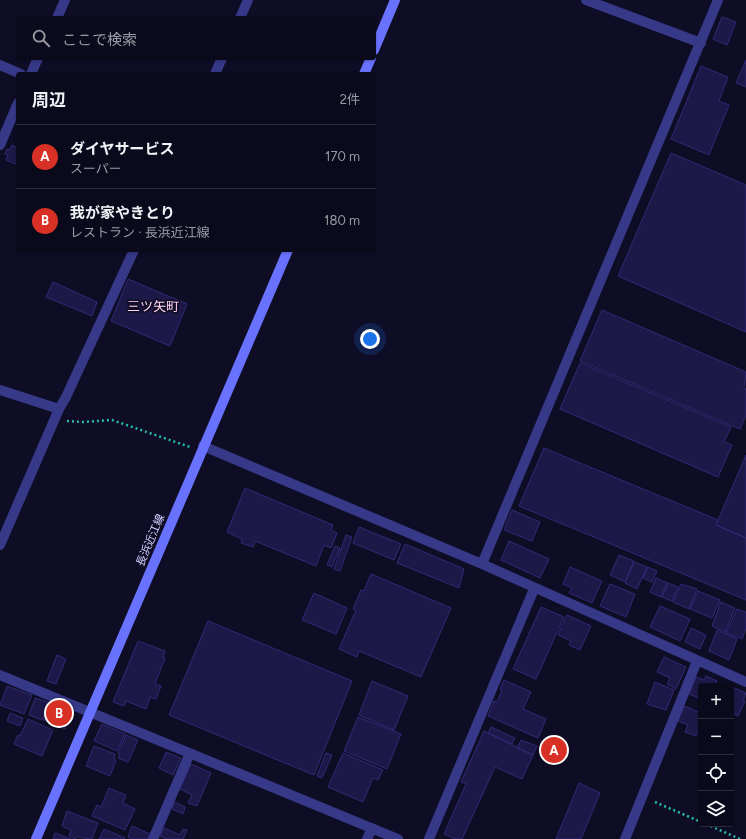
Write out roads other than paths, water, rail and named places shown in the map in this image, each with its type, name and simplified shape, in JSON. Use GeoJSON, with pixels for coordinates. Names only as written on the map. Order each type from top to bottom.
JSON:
{"type":"FeatureCollection","features":[{"type":"Feature","properties":{"kind":"main road"},"geometry":{"type":"LineString","coordinates":[[376,45],[396,0]]}},
{"type":"Feature","properties":{"kind":"main road"},"geometry":{"type":"LineString","coordinates":[[365,72],[369,60]]}},
{"type":"Feature","properties":{"kind":"main road","name":"長浜近江線"},"geometry":{"type":"LineString","coordinates":[[36,839],[287,252]]}},
{"type":"Feature","properties":{"kind":"street"},"geometry":{"type":"LineString","coordinates":[[58,16],[65,0]]}},
{"type":"Feature","properties":{"kind":"street"},"geometry":{"type":"LineString","coordinates":[[241,16],[248,0]]}},
{"type":"Feature","properties":{"kind":"street"},"geometry":{"type":"LineString","coordinates":[[586,0],[701,43]]}},
{"type":"Feature","properties":{"kind":"street"},"geometry":{"type":"LineString","coordinates":[[482,564],[718,0]]}},
{"type":"Feature","properties":{"kind":"street"},"geometry":{"type":"LineString","coordinates":[[31,72],[37,60]]}},
{"type":"Feature","properties":{"kind":"street"},"geometry":{"type":"LineString","coordinates":[[216,72],[221,60]]}},
{"type":"Feature","properties":{"kind":"street"},"geometry":{"type":"LineString","coordinates":[[0,64],[17,72]]}},
{"type":"Feature","properties":{"kind":"street"},"geometry":{"type":"LineString","coordinates":[[0,145],[16,108]]}},
{"type":"Feature","properties":{"kind":"street"},"geometry":{"type":"LineString","coordinates":[[0,545],[59,409],[66,397],[133,252]]}},
{"type":"Feature","properties":{"kind":"street"},"geometry":{"type":"LineString","coordinates":[[0,390],[59,409]]}},
{"type":"Feature","properties":{"kind":"street"},"geometry":{"type":"LineString","coordinates":[[203,446],[482,564],[746,682]]}},
{"type":"Feature","properties":{"kind":"street"},"geometry":{"type":"LineString","coordinates":[[429,839],[534,588]]}},
{"type":"Feature","properties":{"kind":"street"},"geometry":{"type":"LineString","coordinates":[[625,839],[697,661]]}},
{"type":"Feature","properties":{"kind":"street"},"geometry":{"type":"LineString","coordinates":[[0,675],[398,839]]}},
{"type":"Feature","properties":{"kind":"street"},"geometry":{"type":"LineString","coordinates":[[153,839],[190,753]]}},
{"type":"Feature","properties":{"kind":"street"},"geometry":{"type":"LineString","coordinates":[[367,839],[372,828]]}},
{"type":"Feature","properties":{"kind":"place","name":"我が家やきとり"},"geometry":{"type":"Point","coordinates":[59,713]}},
{"type":"Feature","properties":{"kind":"place","name":"ダイヤサービス"},"geometry":{"type":"Point","coordinates":[554,750]}},
{"type":"Feature","properties":{"kind":"district","name":"三ツ矢町"},"geometry":{"type":"Point","coordinates":[153,306]}}]}
